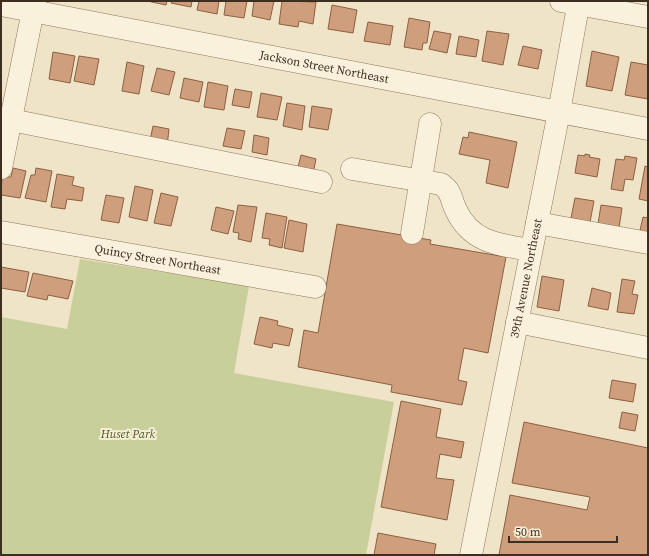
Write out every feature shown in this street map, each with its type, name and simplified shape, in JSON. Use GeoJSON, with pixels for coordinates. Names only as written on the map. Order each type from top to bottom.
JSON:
{"type":"FeatureCollection","features":[{"type":"Feature","properties":{"kind":"street"},"geometry":{"type":"LineString","coordinates":[[573,2],[648,17]]}},
{"type":"Feature","properties":{"kind":"street","name":"39th Avenue Northeast"},"geometry":{"type":"LineString","coordinates":[[471,555],[558,112],[573,2]]}},
{"type":"Feature","properties":{"kind":"street","name":"Jackson Street Northeast"},"geometry":{"type":"LineString","coordinates":[[1,4],[35,6],[648,129]]}},
{"type":"Feature","properties":{"kind":"street"},"geometry":{"type":"LineString","coordinates":[[1,168],[6,119],[35,6]]}},
{"type":"Feature","properties":{"kind":"street"},"geometry":{"type":"LineString","coordinates":[[6,119],[321,182]]}},
{"type":"Feature","properties":{"kind":"street"},"geometry":{"type":"LineString","coordinates":[[412,233],[430,124]]}},
{"type":"Feature","properties":{"kind":"street"},"geometry":{"type":"LineString","coordinates":[[352,169],[441,184],[448,190],[456,211],[467,227],[476,235],[497,245],[531,250]]}},
{"type":"Feature","properties":{"kind":"street"},"geometry":{"type":"LineString","coordinates":[[537,223],[648,243]]}},
{"type":"Feature","properties":{"kind":"street","name":"Quincy Street Northeast"},"geometry":{"type":"LineString","coordinates":[[1,232],[315,287]]}},
{"type":"Feature","properties":{"kind":"street"},"geometry":{"type":"LineString","coordinates":[[517,322],[648,348]]}},
{"type":"Feature","properties":{"kind":"green space","name":"Huset Park"},"geometry":{"type":"Polygon","coordinates":[[[80,259],[249,286],[234,373],[394,402],[366,555],[1,555],[1,317],[67,329],[80,259]]]}},
{"type":"Feature","properties":{"kind":"building"},"geometry":{"type":"Polygon","coordinates":[[[147,1],[167,1],[166,5],[147,1]]]}},
{"type":"Feature","properties":{"kind":"building"},"geometry":{"type":"Polygon","coordinates":[[[172,1],[192,1],[191,7],[171,3],[172,1]]]}},
{"type":"Feature","properties":{"kind":"building"},"geometry":{"type":"Polygon","coordinates":[[[199,1],[219,1],[217,14],[197,10],[199,1]]]}},
{"type":"Feature","properties":{"kind":"building"},"geometry":{"type":"Polygon","coordinates":[[[226,1],[247,1],[244,18],[224,15],[226,1]]]}},
{"type":"Feature","properties":{"kind":"building"},"geometry":{"type":"Polygon","coordinates":[[[254,1],[274,1],[270,20],[252,16],[254,1]]]}},
{"type":"Feature","properties":{"kind":"building"},"geometry":{"type":"Polygon","coordinates":[[[282,1],[316,2],[313,24],[299,21],[298,27],[279,24],[282,1]]]}},
{"type":"Feature","properties":{"kind":"building"},"geometry":{"type":"Polygon","coordinates":[[[332,5],[357,10],[353,33],[328,29],[332,5]]]}},
{"type":"Feature","properties":{"kind":"building"},"geometry":{"type":"Polygon","coordinates":[[[409,18],[430,22],[427,43],[423,43],[422,50],[404,47],[409,18]]]}},
{"type":"Feature","properties":{"kind":"building"},"geometry":{"type":"Polygon","coordinates":[[[368,22],[393,26],[390,45],[364,41],[368,22]]]}},
{"type":"Feature","properties":{"kind":"building"},"geometry":{"type":"Polygon","coordinates":[[[434,31],[451,34],[447,53],[429,49],[434,31]]]}},
{"type":"Feature","properties":{"kind":"building"},"geometry":{"type":"Polygon","coordinates":[[[487,31],[509,34],[503,65],[482,61],[487,31]]]}},
{"type":"Feature","properties":{"kind":"building"},"geometry":{"type":"Polygon","coordinates":[[[459,36],[479,40],[476,57],[456,54],[459,36]]]}},
{"type":"Feature","properties":{"kind":"building"},"geometry":{"type":"Polygon","coordinates":[[[523,46],[542,50],[538,69],[518,65],[523,46]]]}},
{"type":"Feature","properties":{"kind":"building"},"geometry":{"type":"Polygon","coordinates":[[[592,51],[619,57],[612,91],[586,86],[592,51]]]}},
{"type":"Feature","properties":{"kind":"building"},"geometry":{"type":"Polygon","coordinates":[[[53,52],[75,56],[70,83],[49,79],[53,52]]]}},
{"type":"Feature","properties":{"kind":"building"},"geometry":{"type":"Polygon","coordinates":[[[79,56],[99,59],[94,85],[74,81],[79,56]]]}},
{"type":"Feature","properties":{"kind":"building"},"geometry":{"type":"Polygon","coordinates":[[[127,62],[144,66],[139,94],[122,91],[127,62]]]}},
{"type":"Feature","properties":{"kind":"building"},"geometry":{"type":"Polygon","coordinates":[[[631,62],[648,65],[648,99],[625,95],[631,62]]]}},
{"type":"Feature","properties":{"kind":"building"},"geometry":{"type":"Polygon","coordinates":[[[157,68],[175,72],[169,95],[151,91],[157,68]]]}},
{"type":"Feature","properties":{"kind":"building"},"geometry":{"type":"Polygon","coordinates":[[[184,78],[203,82],[199,102],[180,98],[184,78]]]}},
{"type":"Feature","properties":{"kind":"building"},"geometry":{"type":"Polygon","coordinates":[[[208,82],[228,86],[224,110],[204,107],[208,82]]]}},
{"type":"Feature","properties":{"kind":"building"},"geometry":{"type":"Polygon","coordinates":[[[235,89],[252,92],[249,108],[232,105],[235,89]]]}},
{"type":"Feature","properties":{"kind":"building"},"geometry":{"type":"Polygon","coordinates":[[[261,93],[282,97],[277,120],[257,117],[261,93]]]}},
{"type":"Feature","properties":{"kind":"building"},"geometry":{"type":"Polygon","coordinates":[[[287,103],[305,106],[302,130],[283,126],[287,103]]]}},
{"type":"Feature","properties":{"kind":"building"},"geometry":{"type":"Polygon","coordinates":[[[312,106],[332,109],[328,130],[309,127],[312,106]]]}},
{"type":"Feature","properties":{"kind":"building"},"geometry":{"type":"Polygon","coordinates":[[[153,126],[169,129],[167,147],[149,145],[153,126]]]}},
{"type":"Feature","properties":{"kind":"building"},"geometry":{"type":"Polygon","coordinates":[[[227,128],[245,131],[241,149],[223,146],[227,128]]]}},
{"type":"Feature","properties":{"kind":"building"},"geometry":{"type":"Polygon","coordinates":[[[469,132],[517,142],[508,188],[486,183],[490,160],[459,154],[463,137],[468,138],[469,132]]]}},
{"type":"Feature","properties":{"kind":"building"},"geometry":{"type":"Polygon","coordinates":[[[254,135],[269,138],[267,155],[252,152],[254,135]]]}},
{"type":"Feature","properties":{"kind":"building"},"geometry":{"type":"Polygon","coordinates":[[[585,154],[590,155],[589,157],[600,159],[597,177],[575,173],[578,155],[585,156],[585,154]]]}},
{"type":"Feature","properties":{"kind":"building"},"geometry":{"type":"Polygon","coordinates":[[[301,155],[316,159],[313,174],[297,171],[301,155]]]}},
{"type":"Feature","properties":{"kind":"building"},"geometry":{"type":"Polygon","coordinates":[[[625,156],[637,158],[633,180],[625,179],[623,191],[611,189],[616,159],[624,160],[625,156]]]}},
{"type":"Feature","properties":{"kind":"building"},"geometry":{"type":"Polygon","coordinates":[[[645,166],[648,167],[648,201],[639,199],[645,166]]]}},
{"type":"Feature","properties":{"kind":"building"},"geometry":{"type":"Polygon","coordinates":[[[13,168],[26,171],[20,198],[1,195],[2,177],[11,177],[13,168]]]}},
{"type":"Feature","properties":{"kind":"building"},"geometry":{"type":"Polygon","coordinates":[[[36,168],[52,171],[46,202],[25,198],[31,175],[35,175],[36,168]]]}},
{"type":"Feature","properties":{"kind":"building"},"geometry":{"type":"Polygon","coordinates":[[[57,174],[74,177],[72,185],[84,188],[82,201],[67,199],[65,209],[51,207],[57,174]]]}},
{"type":"Feature","properties":{"kind":"building"},"geometry":{"type":"Polygon","coordinates":[[[135,186],[153,190],[147,221],[129,217],[135,186]]]}},
{"type":"Feature","properties":{"kind":"building"},"geometry":{"type":"Polygon","coordinates":[[[161,193],[178,197],[171,226],[154,223],[161,193]]]}},
{"type":"Feature","properties":{"kind":"building"},"geometry":{"type":"Polygon","coordinates":[[[106,195],[124,198],[119,223],[101,220],[106,195]]]}},
{"type":"Feature","properties":{"kind":"building"},"geometry":{"type":"Polygon","coordinates":[[[575,198],[594,201],[590,222],[571,218],[575,198]]]}},
{"type":"Feature","properties":{"kind":"building"},"geometry":{"type":"Polygon","coordinates":[[[238,205],[257,207],[251,242],[238,239],[239,233],[233,232],[238,205]]]}},
{"type":"Feature","properties":{"kind":"building"},"geometry":{"type":"Polygon","coordinates":[[[601,205],[622,208],[619,228],[598,224],[601,205]]]}},
{"type":"Feature","properties":{"kind":"building"},"geometry":{"type":"Polygon","coordinates":[[[216,207],[234,211],[228,234],[211,230],[216,207]]]}},
{"type":"Feature","properties":{"kind":"building"},"geometry":{"type":"Polygon","coordinates":[[[266,213],[287,217],[282,248],[269,245],[270,239],[262,238],[266,213]]]}},
{"type":"Feature","properties":{"kind":"building"},"geometry":{"type":"Polygon","coordinates":[[[643,217],[648,218],[648,236],[639,235],[643,217]]]}},
{"type":"Feature","properties":{"kind":"building"},"geometry":{"type":"Polygon","coordinates":[[[289,220],[307,224],[303,252],[284,248],[289,220]]]}},
{"type":"Feature","properties":{"kind":"building"},"geometry":{"type":"Polygon","coordinates":[[[337,224],[431,240],[430,244],[506,257],[488,353],[464,348],[458,380],[467,382],[462,405],[391,392],[392,385],[298,367],[304,330],[318,333],[337,224]]]}},
{"type":"Feature","properties":{"kind":"building"},"geometry":{"type":"Polygon","coordinates":[[[1,267],[29,272],[25,292],[1,288],[1,267]]]}},
{"type":"Feature","properties":{"kind":"building"},"geometry":{"type":"Polygon","coordinates":[[[33,273],[73,281],[68,299],[48,295],[47,300],[27,296],[33,273]]]}},
{"type":"Feature","properties":{"kind":"building"},"geometry":{"type":"Polygon","coordinates":[[[542,276],[564,280],[559,311],[537,307],[542,276]]]}},
{"type":"Feature","properties":{"kind":"building"},"geometry":{"type":"Polygon","coordinates":[[[622,279],[635,281],[632,294],[638,295],[634,314],[617,312],[622,279]]]}},
{"type":"Feature","properties":{"kind":"building"},"geometry":{"type":"Polygon","coordinates":[[[592,288],[611,293],[608,310],[588,306],[592,288]]]}},
{"type":"Feature","properties":{"kind":"building"},"geometry":{"type":"Polygon","coordinates":[[[260,317],[278,321],[277,325],[293,329],[289,346],[273,343],[272,348],[254,344],[260,317]]]}},
{"type":"Feature","properties":{"kind":"building"},"geometry":{"type":"Polygon","coordinates":[[[612,380],[636,384],[633,402],[609,398],[612,380]]]}},
{"type":"Feature","properties":{"kind":"building"},"geometry":{"type":"Polygon","coordinates":[[[401,401],[441,409],[436,437],[464,442],[461,458],[440,454],[436,478],[454,480],[447,520],[381,507],[401,401]]]}},
{"type":"Feature","properties":{"kind":"building"},"geometry":{"type":"Polygon","coordinates":[[[622,412],[638,415],[635,431],[619,428],[622,412]]]}},
{"type":"Feature","properties":{"kind":"building"},"geometry":{"type":"Polygon","coordinates":[[[524,422],[648,448],[648,555],[499,555],[510,495],[587,510],[590,497],[512,483],[524,422]]]}},
{"type":"Feature","properties":{"kind":"building"},"geometry":{"type":"Polygon","coordinates":[[[378,533],[436,544],[434,555],[374,555],[378,533]]]}}]}
